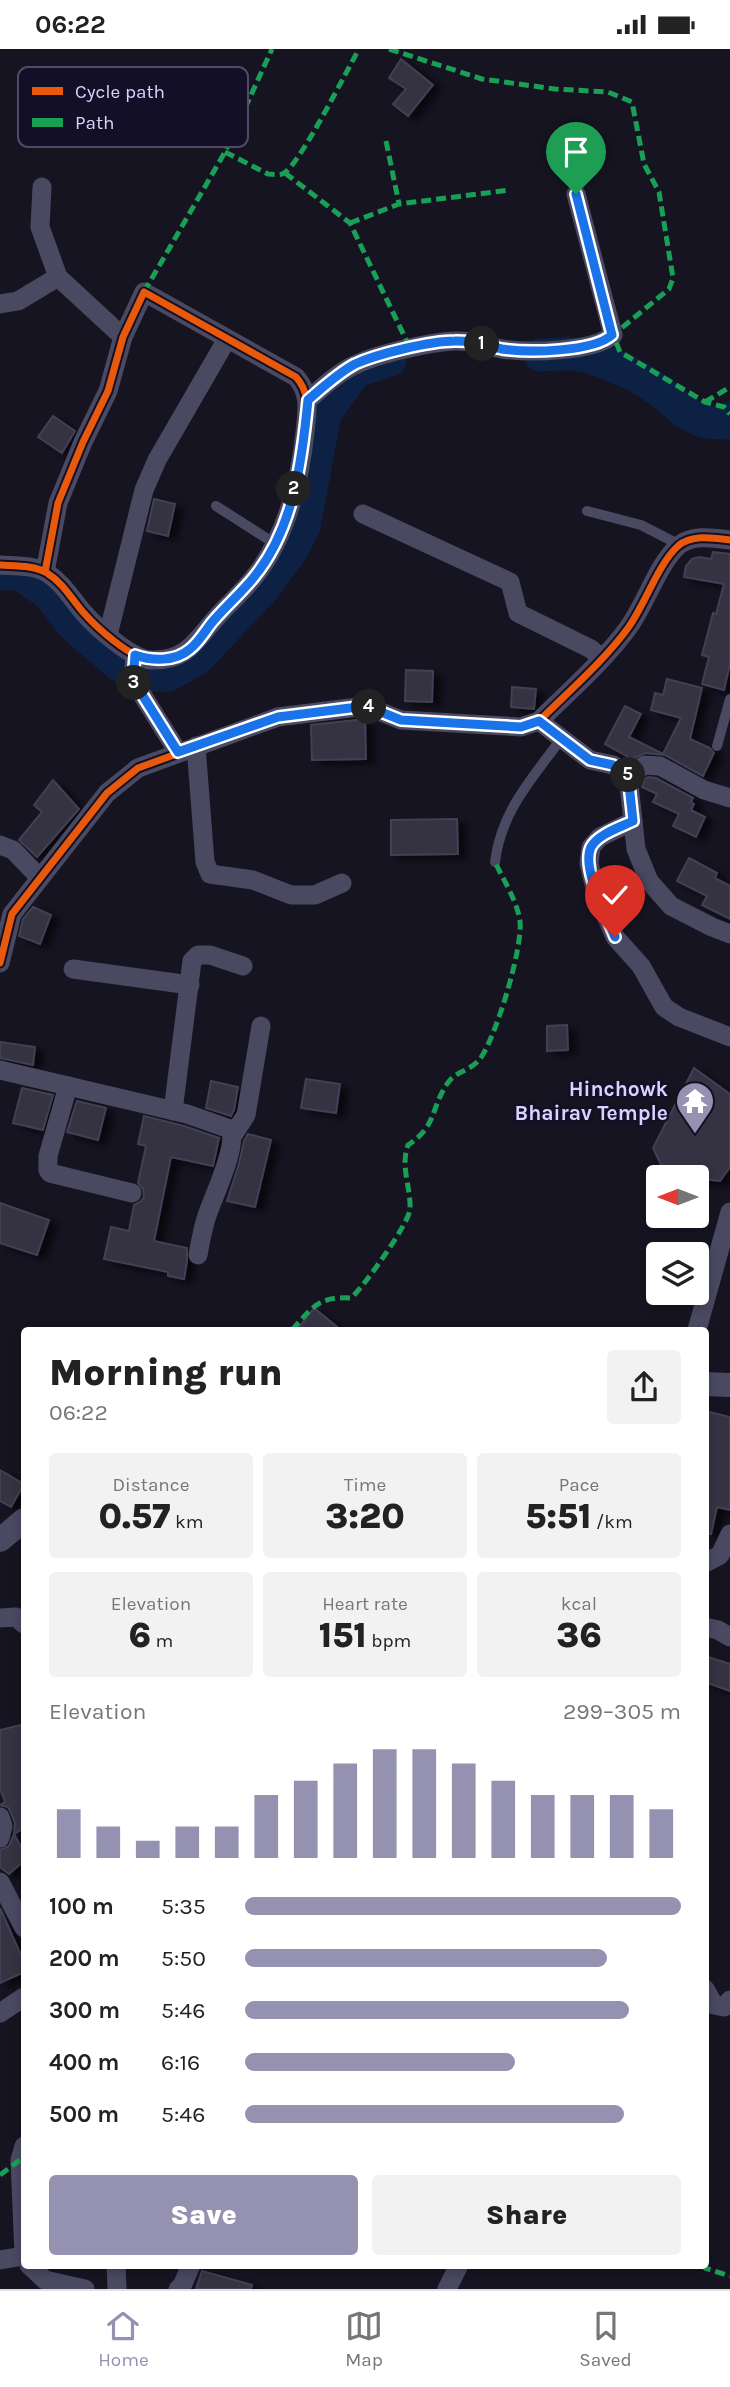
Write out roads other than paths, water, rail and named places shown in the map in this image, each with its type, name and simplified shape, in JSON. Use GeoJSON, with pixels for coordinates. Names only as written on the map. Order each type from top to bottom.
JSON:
{"type":"FeatureCollection","features":[{"type":"Feature","properties":{"kind":"street"},"geometry":{"type":"LineString","coordinates":[[42,187],[40,227],[58,277],[123,337]]}},
{"type":"Feature","properties":{"kind":"street"},"geometry":{"type":"LineString","coordinates":[[308,400],[331,380],[355,365],[410,348],[455,341],[523,351],[583,347],[608,339],[612,335],[576,194]]}},
{"type":"Feature","properties":{"kind":"street"},"geometry":{"type":"LineString","coordinates":[[0,304],[18,300],[58,277]]}},
{"type":"Feature","properties":{"kind":"street"},"geometry":{"type":"LineString","coordinates":[[0,565],[45,572],[65,588],[83,613],[135,655],[149,660],[162,659],[175,657],[190,649],[255,575],[289,510],[303,450],[308,400],[304,386],[296,377],[144,292],[123,337],[108,391],[58,503],[45,572]]}},
{"type":"Feature","properties":{"kind":"street"},"geometry":{"type":"LineString","coordinates":[[108,635],[144,490],[157,460],[227,339]]}},
{"type":"Feature","properties":{"kind":"street"},"geometry":{"type":"LineString","coordinates":[[363,515],[510,582],[518,613],[592,649],[601,658]]}},
{"type":"Feature","properties":{"kind":"street"},"geometry":{"type":"LineString","coordinates":[[0,963],[6,914],[40,878],[107,793],[138,768],[278,717],[366,706],[401,720],[521,727],[539,721],[628,628],[670,557],[680,545],[694,539],[730,540]]}},
{"type":"Feature","properties":{"kind":"street"},"geometry":{"type":"LineString","coordinates":[[135,655],[133,680],[187,749],[205,862],[210,874],[253,880],[291,895],[304,896],[315,895],[342,883]]}},
{"type":"Feature","properties":{"kind":"street"},"geometry":{"type":"LineString","coordinates":[[539,721],[590,760],[613,765],[628,775]]}},
{"type":"Feature","properties":{"kind":"street"},"geometry":{"type":"LineString","coordinates":[[628,775],[645,765],[660,766],[704,790],[730,798]]}},
{"type":"Feature","properties":{"kind":"street"},"geometry":{"type":"LineString","coordinates":[[628,775],[635,849],[649,881],[671,906],[730,934]]}},
{"type":"Feature","properties":{"kind":"street"},"geometry":{"type":"LineString","coordinates":[[633,821],[600,838],[591,847],[589,863],[596,893],[615,937],[641,966],[664,1007],[679,1017],[730,1037]]}},
{"type":"Feature","properties":{"kind":"street"},"geometry":{"type":"LineString","coordinates":[[0,845],[13,850],[40,878]]}},
{"type":"Feature","properties":{"kind":"street"},"geometry":{"type":"LineString","coordinates":[[173,1111],[192,961],[198,955],[210,955],[243,966]]}},
{"type":"Feature","properties":{"kind":"street"},"geometry":{"type":"LineString","coordinates":[[73,969],[190,985]]}},
{"type":"Feature","properties":{"kind":"street"},"geometry":{"type":"LineString","coordinates":[[198,1255],[205,1222],[233,1135],[246,1115],[261,1026]]}},
{"type":"Feature","properties":{"kind":"street"},"geometry":{"type":"LineString","coordinates":[[0,1070],[215,1122],[230,1129],[233,1135]]}},
{"type":"Feature","properties":{"kind":"street"},"geometry":{"type":"LineString","coordinates":[[68,1086],[48,1156],[50,1174],[132,1193]]}},
{"type":"Feature","properties":{"kind":"street"},"geometry":{"type":"LineString","coordinates":[[698,1327],[730,1212]]}},
{"type":"Feature","properties":{"kind":"street"},"geometry":{"type":"LineString","coordinates":[[709,1384],[730,1385]]}},
{"type":"Feature","properties":{"kind":"street"},"geometry":{"type":"LineString","coordinates":[[0,1540],[21,1522]]}},
{"type":"Feature","properties":{"kind":"street"},"geometry":{"type":"LineString","coordinates":[[709,1561],[720,1555],[730,1534]]}},
{"type":"Feature","properties":{"kind":"street"},"geometry":{"type":"LineString","coordinates":[[0,1618],[16,1617],[21,1621]]}},
{"type":"Feature","properties":{"kind":"street"},"geometry":{"type":"LineString","coordinates":[[709,1628],[730,1637]]}},
{"type":"Feature","properties":{"kind":"street"},"geometry":{"type":"LineString","coordinates":[[0,1817],[3,1826],[0,1838]]}},
{"type":"Feature","properties":{"kind":"street"},"geometry":{"type":"LineString","coordinates":[[0,1882],[21,1917]]}},
{"type":"Feature","properties":{"kind":"street"},"geometry":{"type":"LineString","coordinates":[[709,1996],[714,2005],[728,2008]]}},
{"type":"Feature","properties":{"kind":"street"},"geometry":{"type":"LineString","coordinates":[[0,2013],[21,1999]]}},
{"type":"Feature","properties":{"kind":"street"},"geometry":{"type":"LineString","coordinates":[[21,2156],[21,2184]]}},
{"type":"Feature","properties":{"kind":"street"},"geometry":{"type":"LineString","coordinates":[[0,2260],[21,2256]]}},
{"type":"Feature","properties":{"kind":"street"},"geometry":{"type":"LineString","coordinates":[[33,2269],[44,2280],[85,2289]]}},
{"type":"Feature","properties":{"kind":"street"},"geometry":{"type":"LineString","coordinates":[[116,2269],[117,2289]]}},
{"type":"Feature","properties":{"kind":"street"},"geometry":{"type":"LineString","coordinates":[[178,2289],[189,2269]]}},
{"type":"Feature","properties":{"kind":"street"},"geometry":{"type":"LineString","coordinates":[[447,2289],[457,2269]]}},
{"type":"Feature","properties":{"kind":"lane"},"geometry":{"type":"LineString","coordinates":[[216,506],[274,543]]}},
{"type":"Feature","properties":{"kind":"lane"},"geometry":{"type":"LineString","coordinates":[[587,511],[641,525],[680,545]]}},
{"type":"Feature","properties":{"kind":"lane"},"geometry":{"type":"LineString","coordinates":[[717,746],[730,699]]}},
{"type":"Feature","properties":{"kind":"lane"},"geometry":{"type":"LineString","coordinates":[[495,862],[498,840],[506,819],[561,739]]}},
{"type":"Feature","properties":{"kind":"waterway"},"geometry":{"type":"LineString","coordinates":[[540,355],[569,354],[592,358],[646,382],[693,417],[712,423],[725,423],[730,418]]}},
{"type":"Feature","properties":{"kind":"waterway"},"geometry":{"type":"LineString","coordinates":[[0,573],[22,575],[50,595],[74,626],[119,665],[143,676],[168,675],[197,659],[265,587],[293,548],[304,526],[325,414],[355,372],[390,360]]}},
{"type":"Feature","properties":{"kind":"place","name":"Hinchowk Bhairav Temple"},"geometry":{"type":"Point","coordinates":[695,1135]}}]}
